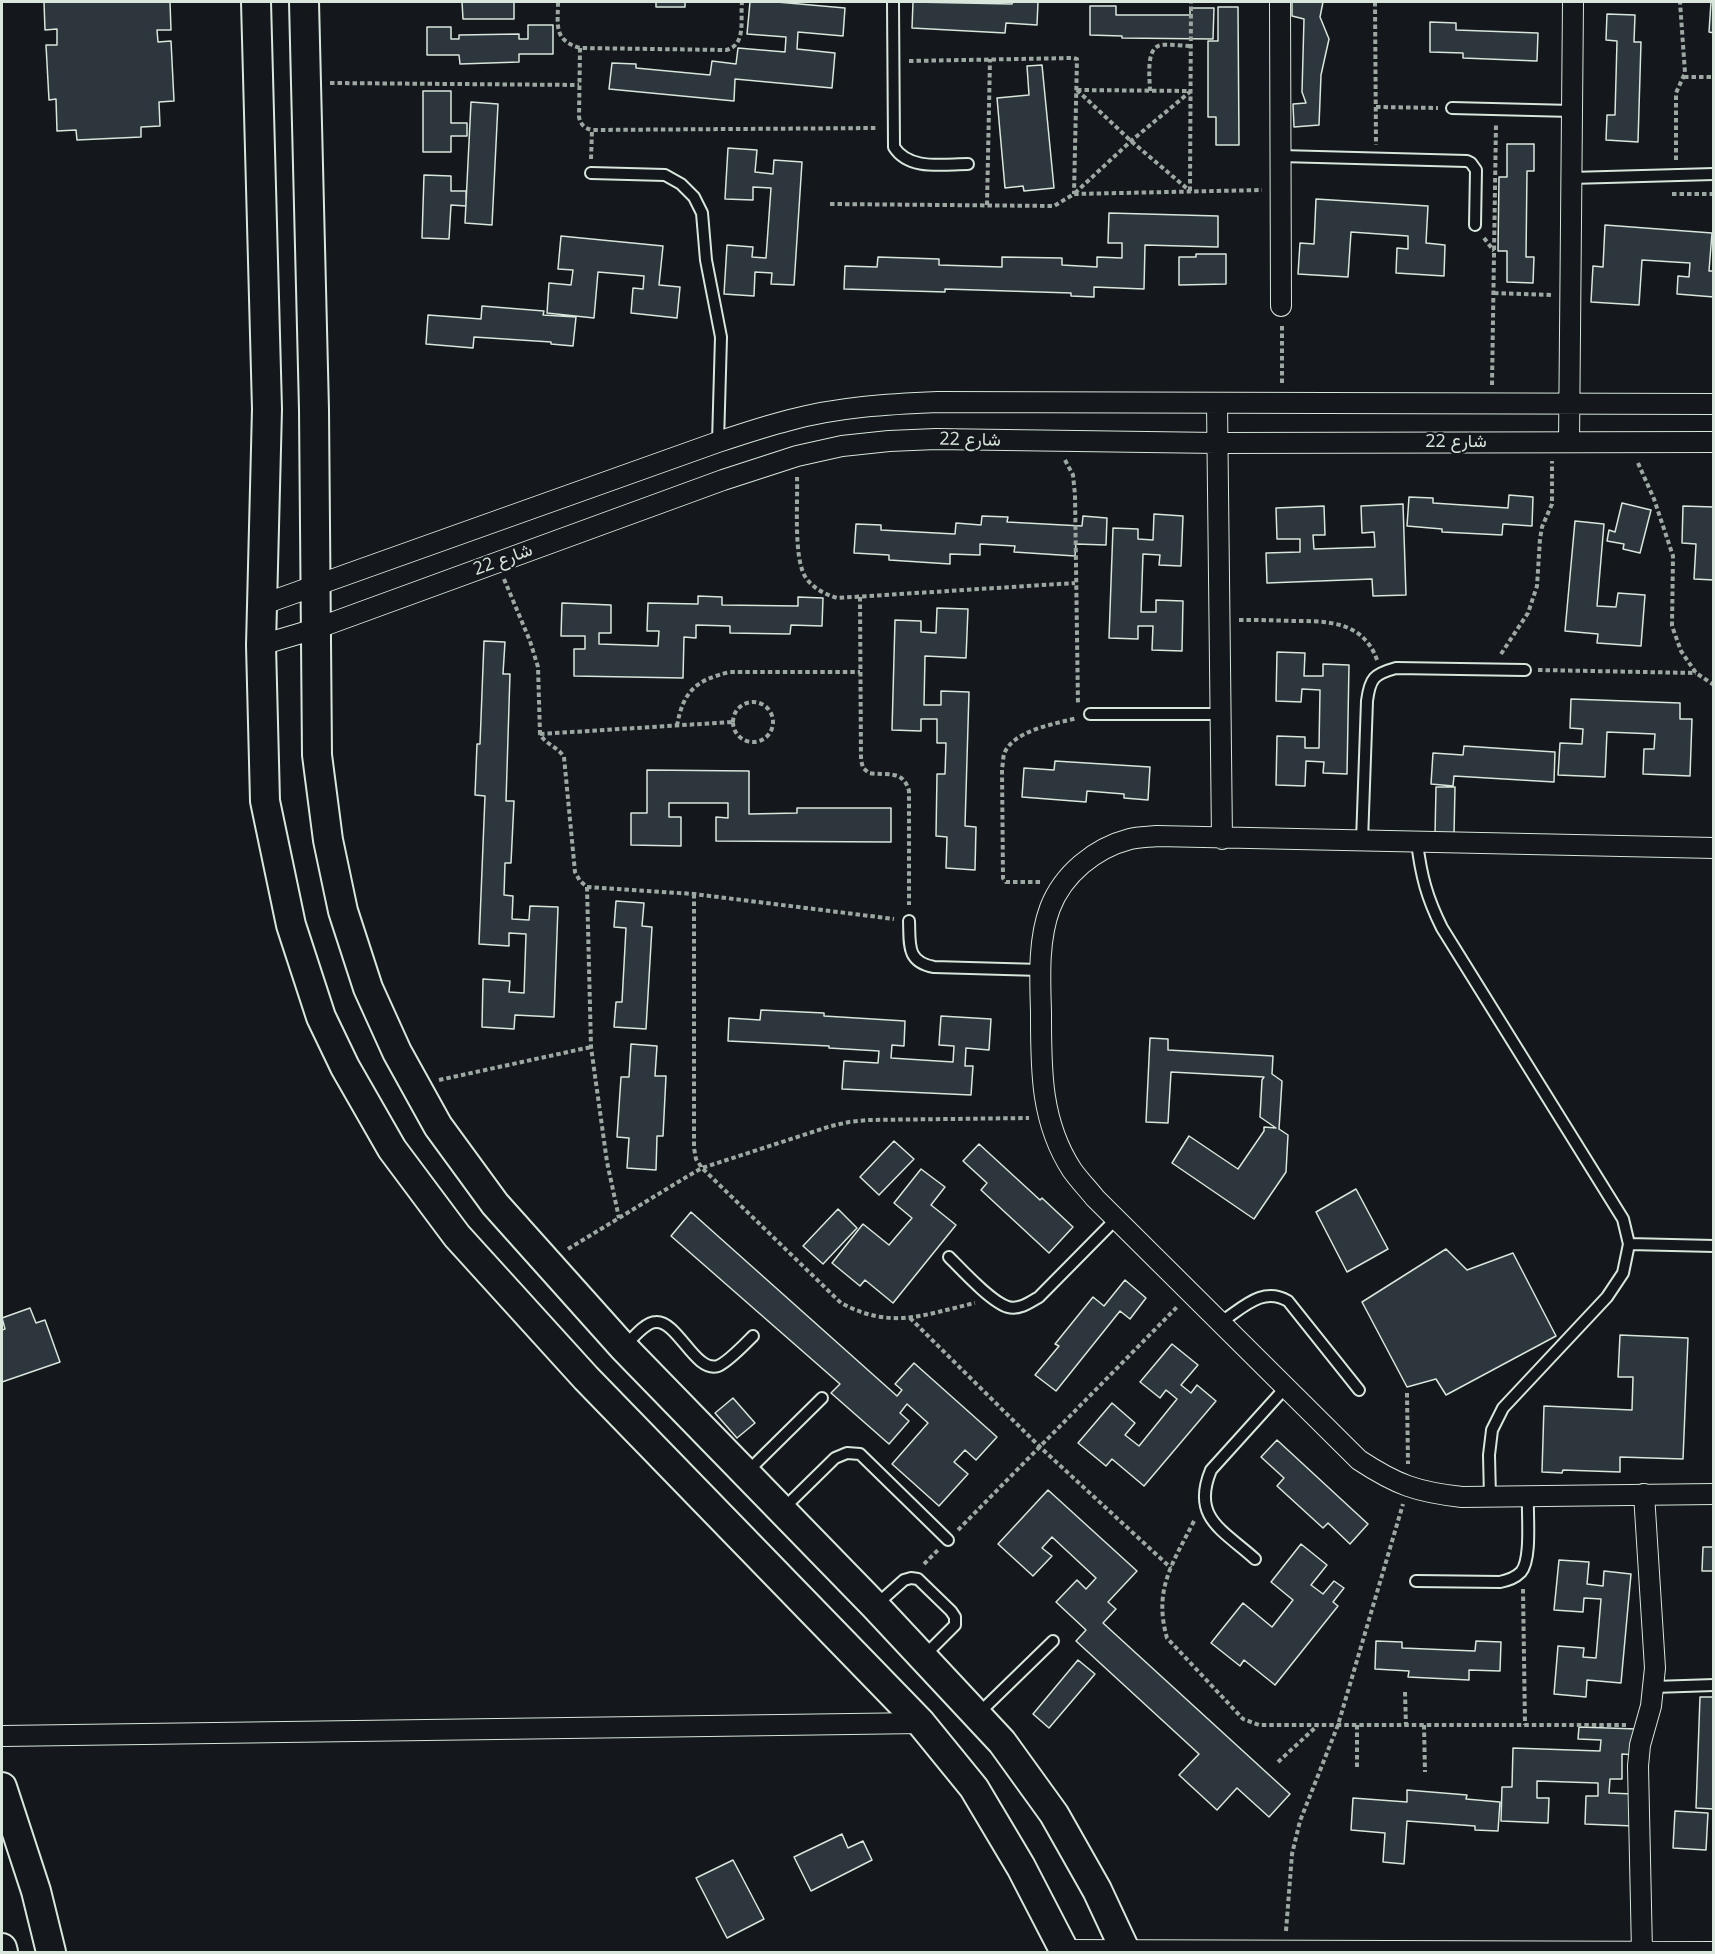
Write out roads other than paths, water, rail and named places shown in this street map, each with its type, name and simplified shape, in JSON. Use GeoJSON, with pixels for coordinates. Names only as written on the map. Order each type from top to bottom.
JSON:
{"type":"FeatureCollection","features":[{"type":"Feature","properties":{"kind":"street"},"geometry":{"type":"LineString","coordinates":[[256,2],[267,409],[261,605],[265,801],[291,925],[321,1017],[345,1067],[392,1149],[457,1236],[586,1378],[921,1724],[974,1788],[1022,1867],[1065,1951],[1712,1953]]}},
{"type":"Feature","properties":{"kind":"street"},"geometry":{"type":"LineString","coordinates":[[304,2],[314,410],[317,755],[328,840],[343,911],[368,988],[397,1052],[438,1126],[495,1204],[623,1347],[875,1606],[1002,1742],[1054,1814],[1097,1890],[1126,1951]]}},
{"type":"Feature","properties":{"kind":"street"},"geometry":{"type":"LineString","coordinates":[[1280,2],[1281,306]]}},
{"type":"Feature","properties":{"kind":"street"},"geometry":{"type":"LineString","coordinates":[[1560,442],[1568,405],[1573,2]]}},
{"type":"Feature","properties":{"kind":"street","name":"شارع 22"},"geometry":{"type":"LineString","coordinates":[[261,605],[718,442],[790,420],[839,410],[888,404],[938,402],[1713,404]]}},
{"type":"Feature","properties":{"kind":"street"},"geometry":{"type":"LineString","coordinates":[[1217,403],[1222,839]]}},
{"type":"Feature","properties":{"kind":"street","name":"شارع 22"},"geometry":{"type":"LineString","coordinates":[[261,645],[315,629],[723,480],[797,456],[843,446],[936,439],[1217,443],[1713,442]]}},
{"type":"Feature","properties":{"kind":"street"},"geometry":{"type":"LineString","coordinates":[[1713,848],[1157,836],[1130,839],[1106,848],[1083,862],[1065,881],[1050,908],[1043,937],[1040,970],[1041,1066],[1045,1102],[1055,1137],[1072,1170],[1095,1198],[1359,1460],[1384,1476],[1408,1487],[1462,1497],[1713,1494]]}},
{"type":"Feature","properties":{"kind":"street"},"geometry":{"type":"LineString","coordinates":[[1642,1952],[1638,1766],[1644,1725],[1651,1706],[1655,1668],[1644,1494]]}},
{"type":"Feature","properties":{"kind":"street"},"geometry":{"type":"LineString","coordinates":[[2,1736],[921,1724]]}},
{"type":"Feature","properties":{"kind":"street"},"geometry":{"type":"LineString","coordinates":[[2,1787],[36,1890],[51,1953]]}},
{"type":"Feature","properties":{"kind":"street"},"geometry":{"type":"LineString","coordinates":[[2,1948],[3,1953]]}},
{"type":"Feature","properties":{"kind":"lane"},"geometry":{"type":"LineString","coordinates":[[893,2],[894,147],[904,158],[918,163],[968,164]]}},
{"type":"Feature","properties":{"kind":"lane"},"geometry":{"type":"LineString","coordinates":[[1452,108],[1572,111]]}},
{"type":"Feature","properties":{"kind":"lane"},"geometry":{"type":"LineString","coordinates":[[1281,156],[1463,160],[1471,163],[1476,175],[1474,225]]}},
{"type":"Feature","properties":{"kind":"lane"},"geometry":{"type":"LineString","coordinates":[[591,173],[664,175],[681,183],[694,196],[702,213],[706,260],[722,337],[718,442]]}},
{"type":"Feature","properties":{"kind":"lane"},"geometry":{"type":"LineString","coordinates":[[1571,178],[1713,174]]}},
{"type":"Feature","properties":{"kind":"lane"},"geometry":{"type":"LineString","coordinates":[[1362,841],[1369,684],[1381,672],[1396,668],[1525,670]]}},
{"type":"Feature","properties":{"kind":"lane"},"geometry":{"type":"LineString","coordinates":[[1090,714],[1221,714]]}},
{"type":"Feature","properties":{"kind":"lane"},"geometry":{"type":"LineString","coordinates":[[1416,842],[1420,872],[1428,901],[1442,928],[1623,1219],[1629,1244],[1623,1273],[1607,1297],[1503,1408],[1492,1430],[1489,1455],[1490,1497]]}},
{"type":"Feature","properties":{"kind":"lane"},"geometry":{"type":"LineString","coordinates":[[909,921],[910,948],[914,958],[923,965],[1040,970]]}},
{"type":"Feature","properties":{"kind":"lane"},"geometry":{"type":"LineString","coordinates":[[949,1257],[993,1299],[1008,1307],[1025,1306],[1039,1297],[1116,1219]]}},
{"type":"Feature","properties":{"kind":"lane"},"geometry":{"type":"LineString","coordinates":[[1629,1244],[1713,1246]]}},
{"type":"Feature","properties":{"kind":"lane"},"geometry":{"type":"LineString","coordinates":[[1221,1322],[1258,1297],[1269,1294],[1279,1296],[1288,1301],[1359,1390]]}},
{"type":"Feature","properties":{"kind":"lane"},"geometry":{"type":"LineString","coordinates":[[623,1347],[647,1325],[655,1322],[664,1323],[700,1360],[708,1366],[717,1366],[753,1336]]}},
{"type":"Feature","properties":{"kind":"lane"},"geometry":{"type":"LineString","coordinates":[[1255,1559],[1209,1518],[1204,1502],[1204,1485],[1211,1470],[1286,1387]]}},
{"type":"Feature","properties":{"kind":"lane"},"geometry":{"type":"LineString","coordinates":[[746,1473],[822,1398]]}},
{"type":"Feature","properties":{"kind":"lane"},"geometry":{"type":"LineString","coordinates":[[782,1510],[835,1458],[847,1452],[860,1454],[948,1540]]}},
{"type":"Feature","properties":{"kind":"lane"},"geometry":{"type":"LineString","coordinates":[[1416,1581],[1500,1582],[1513,1579],[1523,1570],[1527,1558],[1528,1497]]}},
{"type":"Feature","properties":{"kind":"lane"},"geometry":{"type":"LineString","coordinates":[[875,1606],[904,1580],[911,1578],[923,1583],[951,1611],[955,1617],[955,1625],[923,1657]]}},
{"type":"Feature","properties":{"kind":"lane"},"geometry":{"type":"LineString","coordinates":[[977,1715],[1053,1641]]}},
{"type":"Feature","properties":{"kind":"lane"},"geometry":{"type":"LineString","coordinates":[[1654,1687],[1713,1685]]}}]}
